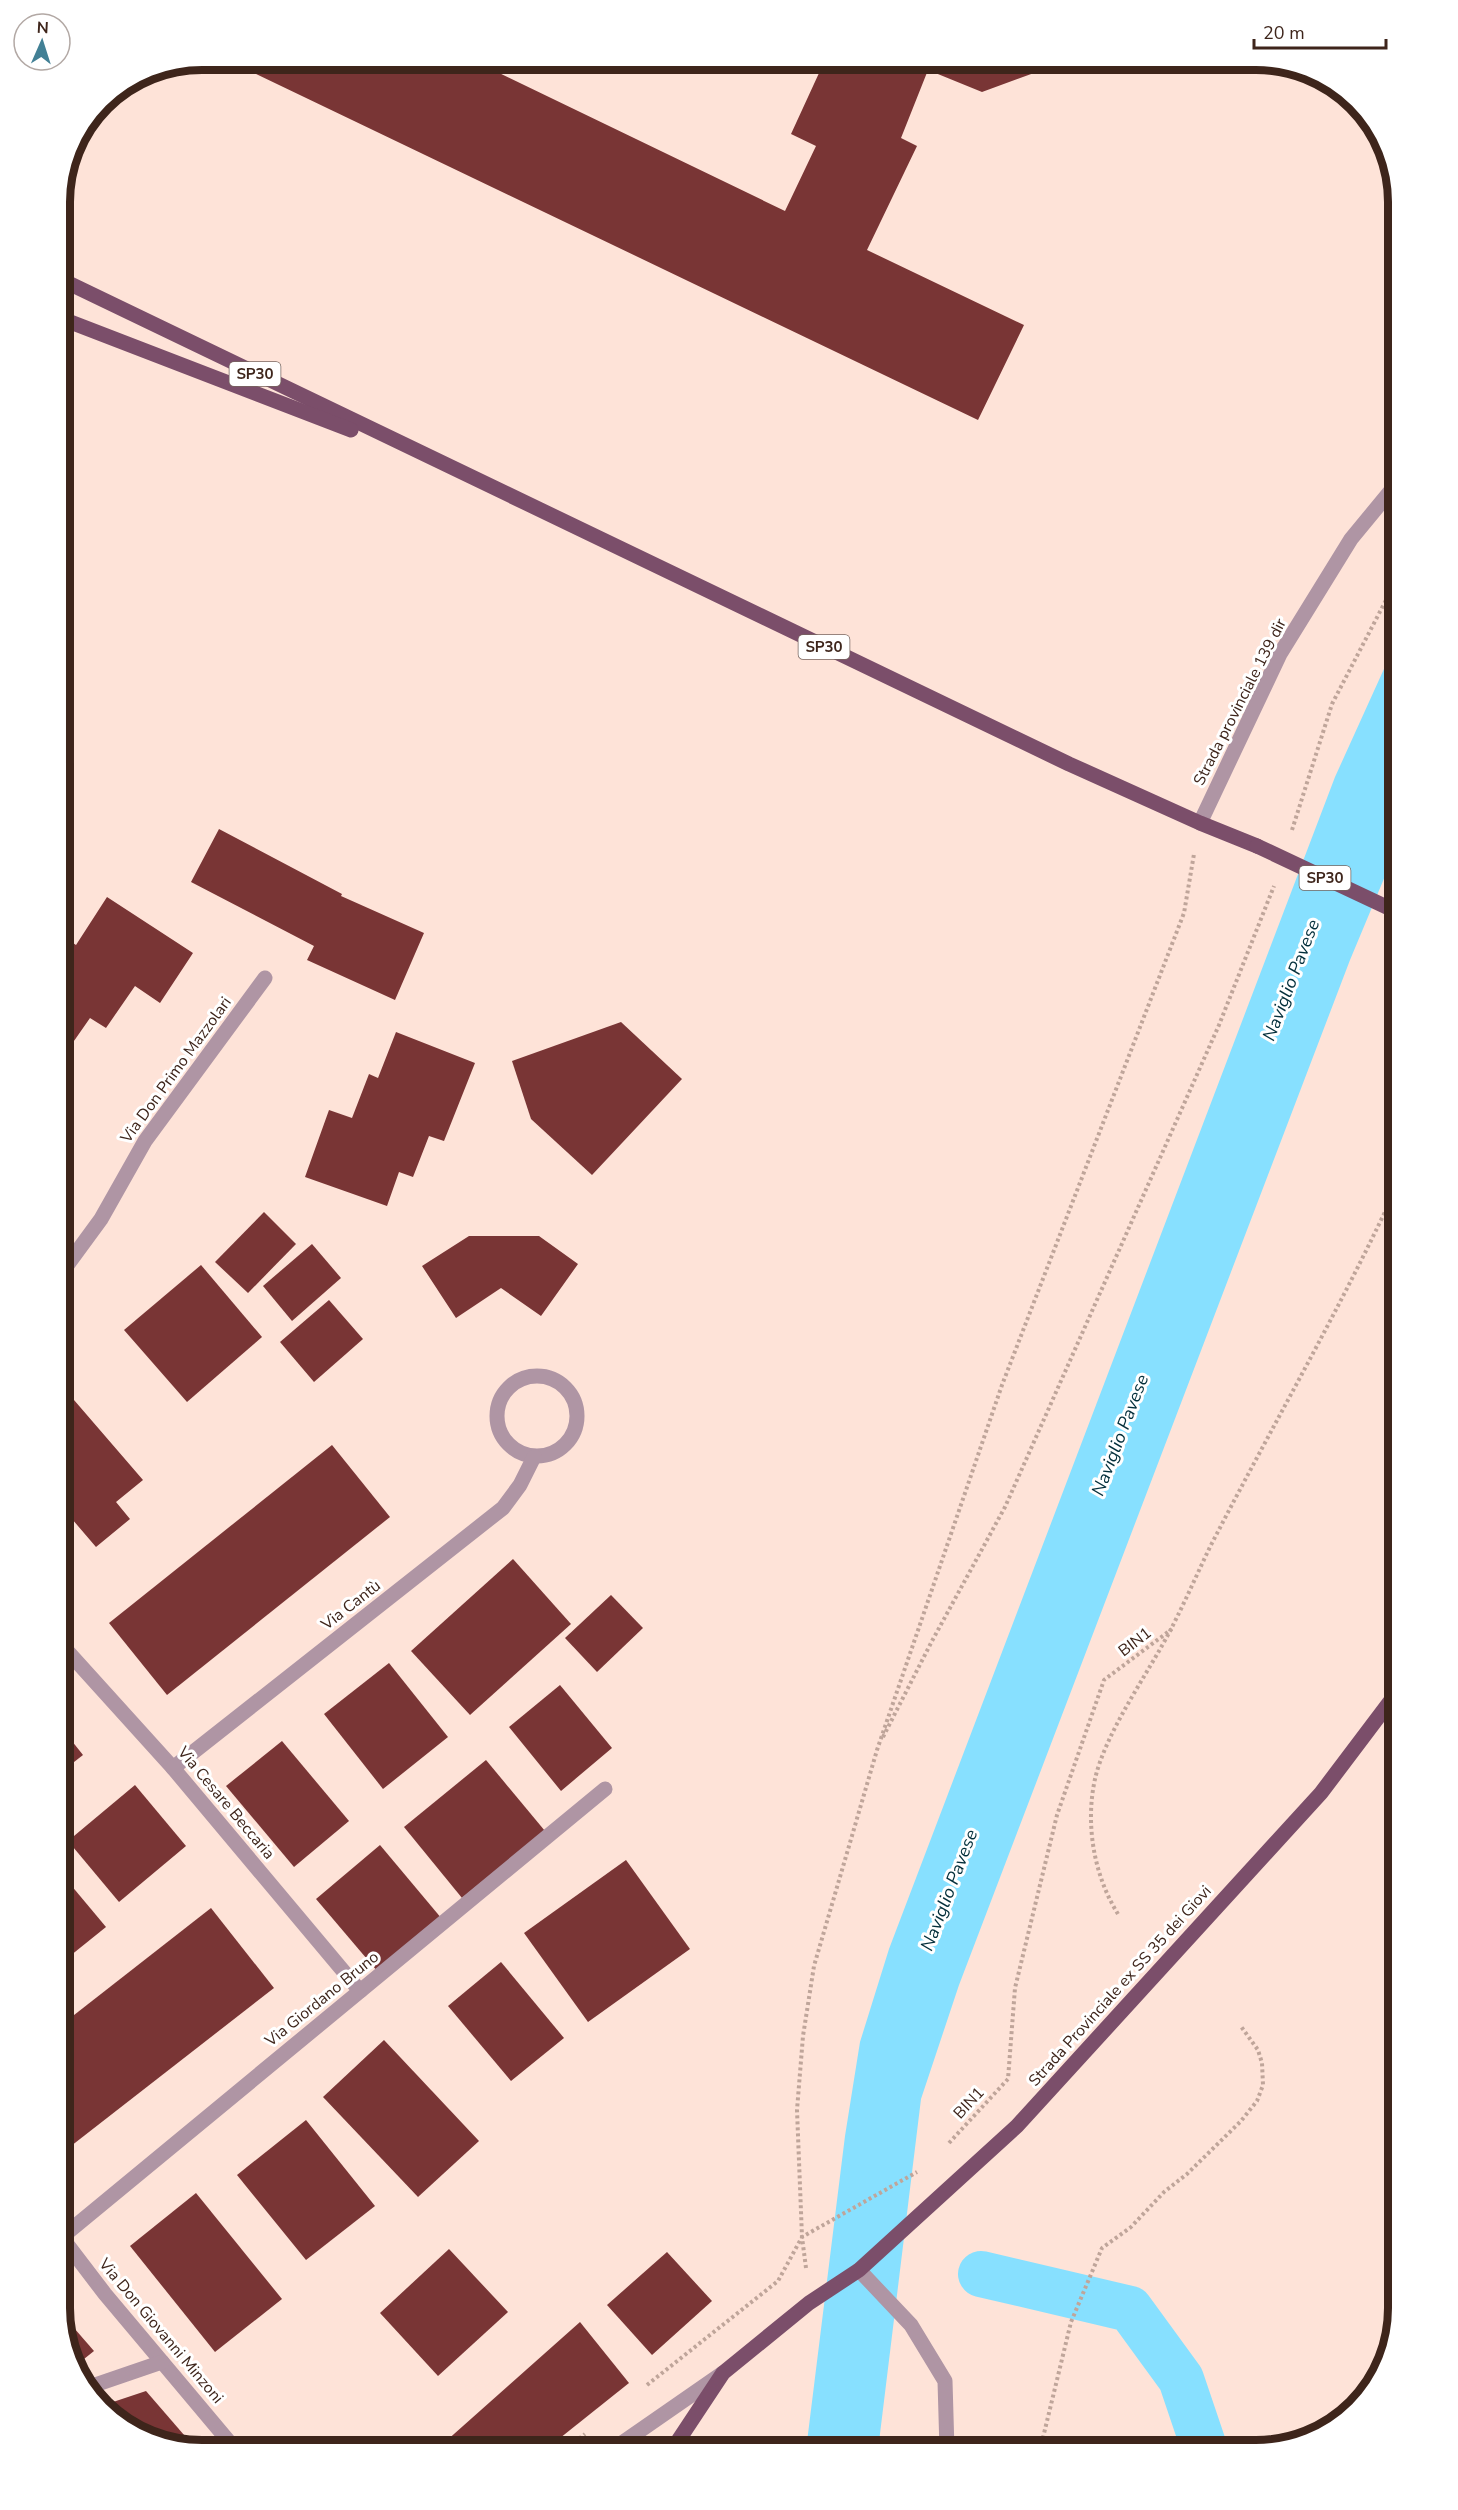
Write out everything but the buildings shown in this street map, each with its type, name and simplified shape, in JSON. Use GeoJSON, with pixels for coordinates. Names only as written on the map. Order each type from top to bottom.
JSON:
{"type":"FeatureCollection","features":[{"type":"Feature","properties":{"kind":"main road","name":"SP30"},"geometry":{"type":"LineString","coordinates":[[71,284],[1069,764],[1200,824],[1257,846],[1388,908]]}},
{"type":"Feature","properties":{"kind":"main road","name":"SP30"},"geometry":{"type":"LineString","coordinates":[[71,322],[449,468]]}},
{"type":"Feature","properties":{"kind":"main road","name":"Strada Provinciale ex SS 35 dei Giovi"},"geometry":{"type":"LineString","coordinates":[[859,2270],[1017,2126],[1321,1793],[1388,1707]]}},
{"type":"Feature","properties":{"kind":"main road"},"geometry":{"type":"LineString","coordinates":[[679,2439],[723,2373],[809,2303],[859,2270]]}},
{"type":"Feature","properties":{"kind":"street","name":"Strada provinciale 139 dir"},"geometry":{"type":"LineString","coordinates":[[1200,824],[1280,654],[1351,539],[1388,494]]}},
{"type":"Feature","properties":{"kind":"street","name":"Via Don Primo Mazzolari"},"geometry":{"type":"LineString","coordinates":[[70,1261],[101,1219],[145,1141],[265,978]]}},
{"type":"Feature","properties":{"kind":"street"},"geometry":{"type":"LineString","coordinates":[[537,1376],[550,1378],[562,1384],[571,1394],[576,1406],[577,1418],[575,1431],[559,1451],[534,1457],[521,1453],[505,1440],[497,1422],[497,1408],[503,1395],[512,1385],[523,1379],[537,1376]]}},
{"type":"Feature","properties":{"kind":"street","name":"Via Cantù"},"geometry":{"type":"LineString","coordinates":[[173,1768],[502,1508],[520,1485],[534,1457]]}},
{"type":"Feature","properties":{"kind":"street","name":"Via Cesare Beccaria"},"geometry":{"type":"LineString","coordinates":[[70,1654],[173,1768],[360,1991]]}},
{"type":"Feature","properties":{"kind":"street","name":"Via Giordano Bruno"},"geometry":{"type":"LineString","coordinates":[[70,2229],[605,1789]]}},
{"type":"Feature","properties":{"kind":"street","name":"Via Don Giovanni Minzoni"},"geometry":{"type":"LineString","coordinates":[[70,2248],[105,2294],[227,2439]]}},
{"type":"Feature","properties":{"kind":"street"},"geometry":{"type":"LineString","coordinates":[[859,2270],[910,2325],[945,2381],[947,2440]]}},
{"type":"Feature","properties":{"kind":"street"},"geometry":{"type":"LineString","coordinates":[[96,2385],[162,2362]]}},
{"type":"Feature","properties":{"kind":"street"},"geometry":{"type":"LineString","coordinates":[[627,2439],[723,2373]]}},
{"type":"Feature","properties":{"kind":"path"},"geometry":{"type":"LineString","coordinates":[[1289,840],[1332,704],[1388,596]]}},
{"type":"Feature","properties":{"kind":"path"},"geometry":{"type":"LineString","coordinates":[[809,2303],[802,2237],[796,2110],[813,1978],[877,1750],[1002,1385],[1184,913],[1200,824]]}},
{"type":"Feature","properties":{"kind":"path"},"geometry":{"type":"LineString","coordinates":[[877,1750],[932,1641],[1005,1507],[1219,1025],[1274,885]]}},
{"type":"Feature","properties":{"kind":"path"},"geometry":{"type":"LineString","coordinates":[[1118,1914],[1105,1894],[1096,1865],[1093,1807],[1095,1779],[1107,1743],[1172,1629],[1210,1548],[1298,1382],[1388,1204]]}},
{"type":"Feature","properties":{"kind":"path","name":"BIN1"},"geometry":{"type":"LineString","coordinates":[[948,2144],[1008,2079],[1015,1988],[1057,1815],[1104,1680],[1172,1629]]}},
{"type":"Feature","properties":{"kind":"path"},"geometry":{"type":"LineString","coordinates":[[1042,2440],[1071,2322],[1102,2248],[1131,2227],[1164,2192],[1187,2174],[1241,2121],[1257,2101],[1263,2085],[1262,2063],[1258,2050],[1240,2025]]}},
{"type":"Feature","properties":{"kind":"path"},"geometry":{"type":"LineString","coordinates":[[639,2391],[778,2280],[802,2237],[925,2168]]}},
{"type":"Feature","properties":{"kind":"path"},"geometry":{"type":"LineString","coordinates":[[579,2439],[593,2428]]}},
{"type":"Feature","properties":{"kind":"water","name":"Naviglio Pavese"},"geometry":{"type":"Polygon","coordinates":[[[1388,660],[1388,869],[1350,960],[959,1985],[921,2099],[879,2440],[807,2440],[845,2136],[860,2042],[889,1949],[1335,777],[1388,660]]]}},
{"type":"Feature","properties":{"kind":"waterway"},"geometry":{"type":"LineString","coordinates":[[981,2274],[1130,2309],[1181,2379],[1202,2440]]}}]}
